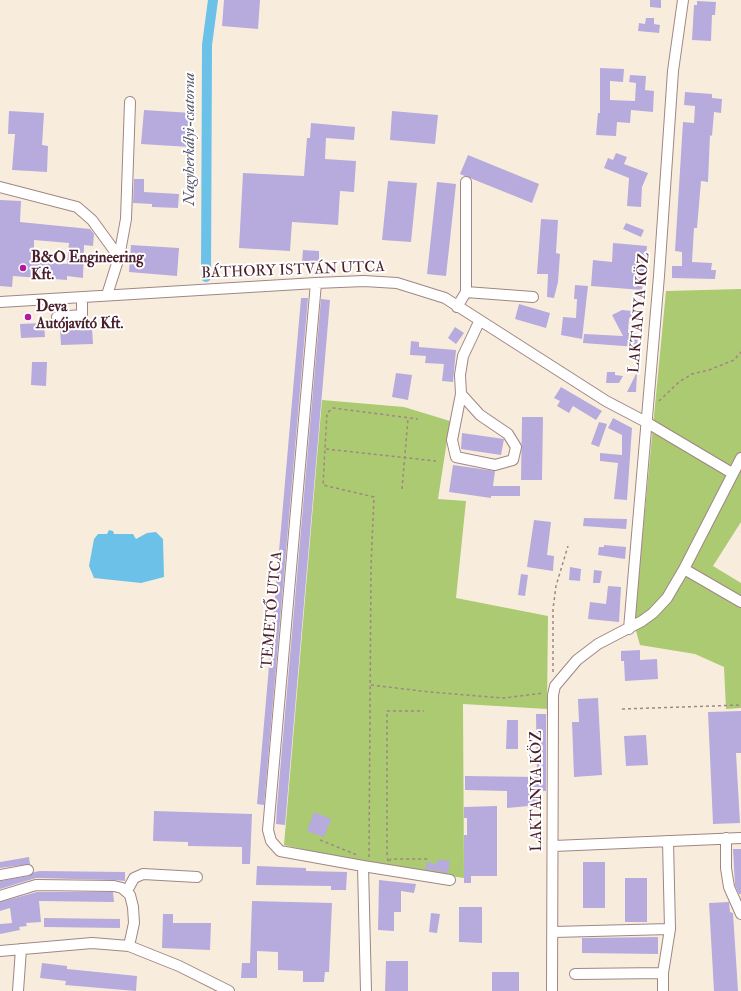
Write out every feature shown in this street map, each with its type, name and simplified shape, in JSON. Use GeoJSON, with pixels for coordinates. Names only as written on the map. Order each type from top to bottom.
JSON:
{"type":"FeatureCollection","features":[{"type":"Feature","properties":{"kind":"street","name":"LAKTANYA KÖZ"},"geometry":{"type":"LineString","coordinates":[[629,629],[659,276],[673,71],[683,0]]}},
{"type":"Feature","properties":{"kind":"street"},"geometry":{"type":"LineString","coordinates":[[107,296],[119,258],[126,219],[130,102]]}},
{"type":"Feature","properties":{"kind":"street"},"geometry":{"type":"LineString","coordinates":[[457,307],[466,292],[466,182]]}},
{"type":"Feature","properties":{"kind":"street"},"geometry":{"type":"LineString","coordinates":[[0,187],[77,207],[92,220],[119,258]]}},
{"type":"Feature","properties":{"kind":"street","name":"BÁTHORY ISTVÁN UTCA"},"geometry":{"type":"LineString","coordinates":[[0,302],[316,283],[364,281],[397,282],[445,298],[480,322],[606,401],[646,417],[732,473]]}},
{"type":"Feature","properties":{"kind":"street","name":"TEMETŐ UTCA"},"geometry":{"type":"LineString","coordinates":[[316,283],[268,830],[270,841],[280,851],[363,862],[450,880]]}},
{"type":"Feature","properties":{"kind":"street"},"geometry":{"type":"LineString","coordinates":[[466,292],[533,297]]}},
{"type":"Feature","properties":{"kind":"street"},"geometry":{"type":"LineString","coordinates":[[57,317],[82,315],[82,297]]}},
{"type":"Feature","properties":{"kind":"street"},"geometry":{"type":"LineString","coordinates":[[461,394],[480,415],[508,434],[516,447],[513,460],[495,464],[456,457],[452,440],[461,394],[460,376],[463,356],[480,322]]}},
{"type":"Feature","properties":{"kind":"street","name":"LAKTANYA KÖZ"},"geometry":{"type":"LineString","coordinates":[[552,991],[554,846],[553,695],[556,686],[577,660],[598,644],[629,629],[653,613],[667,598],[684,569],[741,458]]}},
{"type":"Feature","properties":{"kind":"street"},"geometry":{"type":"LineString","coordinates":[[684,569],[741,602]]}},
{"type":"Feature","properties":{"kind":"street"},"geometry":{"type":"LineString","coordinates":[[726,838],[726,868],[728,887],[741,914]]}},
{"type":"Feature","properties":{"kind":"street"},"geometry":{"type":"LineString","coordinates":[[554,846],[741,838]]}},
{"type":"Feature","properties":{"kind":"street"},"geometry":{"type":"LineString","coordinates":[[663,991],[663,974],[670,929],[668,841]]}},
{"type":"Feature","properties":{"kind":"street"},"geometry":{"type":"LineString","coordinates":[[363,862],[366,991]]}},
{"type":"Feature","properties":{"kind":"street"},"geometry":{"type":"LineString","coordinates":[[0,875],[28,870]]}},
{"type":"Feature","properties":{"kind":"street"},"geometry":{"type":"LineString","coordinates":[[127,891],[134,878],[143,874],[197,876]]}},
{"type":"Feature","properties":{"kind":"street"},"geometry":{"type":"LineString","coordinates":[[0,896],[36,885],[114,886],[127,891],[133,907],[134,923],[129,946]]}},
{"type":"Feature","properties":{"kind":"street"},"geometry":{"type":"LineString","coordinates":[[553,932],[670,929]]}},
{"type":"Feature","properties":{"kind":"street"},"geometry":{"type":"LineString","coordinates":[[0,951],[92,943],[129,946],[179,966],[229,991]]}},
{"type":"Feature","properties":{"kind":"street"},"geometry":{"type":"LineString","coordinates":[[20,991],[21,949]]}},
{"type":"Feature","properties":{"kind":"street"},"geometry":{"type":"LineString","coordinates":[[575,974],[663,974]]}},
{"type":"Feature","properties":{"kind":"path"},"geometry":{"type":"LineString","coordinates":[[646,417],[679,382],[692,374],[709,370],[734,360],[741,352]]}},
{"type":"Feature","properties":{"kind":"path"},"geometry":{"type":"LineString","coordinates":[[363,862],[371,685],[371,566],[374,497],[323,485],[327,413],[333,408],[408,419],[418,419]]}},
{"type":"Feature","properties":{"kind":"path"},"geometry":{"type":"LineString","coordinates":[[402,489],[408,419]]}},
{"type":"Feature","properties":{"kind":"path"},"geometry":{"type":"LineString","coordinates":[[326,449],[436,461]]}},
{"type":"Feature","properties":{"kind":"path"},"geometry":{"type":"LineString","coordinates":[[553,679],[553,610],[556,586],[568,546]]}},
{"type":"Feature","properties":{"kind":"path"},"geometry":{"type":"LineString","coordinates":[[371,685],[430,692],[504,698],[541,693],[553,695]]}},
{"type":"Feature","properties":{"kind":"path"},"geometry":{"type":"LineString","coordinates":[[622,709],[741,705]]}},
{"type":"Feature","properties":{"kind":"path"},"geometry":{"type":"LineString","coordinates":[[388,861],[387,711],[424,711]]}},
{"type":"Feature","properties":{"kind":"path"},"geometry":{"type":"LineString","coordinates":[[320,840],[356,853],[363,862]]}},
{"type":"Feature","properties":{"kind":"path"},"geometry":{"type":"LineString","coordinates":[[386,863],[391,859],[429,859]]}},
{"type":"Feature","properties":{"kind":"green space"},"geometry":{"type":"Polygon","coordinates":[[[741,289],[741,522],[713,566],[741,583],[741,708],[726,709],[724,667],[695,654],[640,645],[634,624],[666,291],[741,289]]]}},
{"type":"Feature","properties":{"kind":"green space"},"geometry":{"type":"Polygon","coordinates":[[[322,400],[404,407],[450,421],[438,499],[466,501],[456,598],[548,616],[547,709],[463,704],[464,878],[371,865],[284,845],[322,400]]]}},
{"type":"Feature","properties":{"kind":"water"},"geometry":{"type":"Polygon","coordinates":[[[109,530],[113,531],[114,534],[133,534],[136,539],[147,533],[156,532],[163,539],[164,577],[141,583],[94,578],[89,566],[94,539],[98,534],[107,534],[109,530]]]}},
{"type":"Feature","properties":{"kind":"building"},"geometry":{"type":"Polygon","coordinates":[[[224,0],[260,0],[258,29],[222,26],[224,0]]]}},
{"type":"Feature","properties":{"kind":"building"},"geometry":{"type":"Polygon","coordinates":[[[650,0],[661,0],[661,8],[650,7],[650,0]]]}},
{"type":"Feature","properties":{"kind":"building"},"geometry":{"type":"Polygon","coordinates":[[[697,1],[716,2],[715,15],[712,15],[711,41],[692,40],[694,5],[697,5],[697,1]]]}},
{"type":"Feature","properties":{"kind":"building"},"geometry":{"type":"Polygon","coordinates":[[[646,18],[654,18],[654,24],[660,25],[659,33],[638,31],[639,23],[645,24],[646,18]]]}},
{"type":"Feature","properties":{"kind":"building"},"geometry":{"type":"Polygon","coordinates":[[[600,68],[624,69],[623,82],[610,81],[610,100],[635,101],[636,83],[629,82],[630,75],[646,76],[645,90],[654,91],[653,112],[631,110],[630,123],[617,122],[616,136],[596,135],[598,113],[600,113],[600,68]]]}},
{"type":"Feature","properties":{"kind":"building"},"geometry":{"type":"Polygon","coordinates":[[[685,92],[712,94],[712,98],[722,99],[721,113],[714,112],[712,136],[710,135],[708,182],[701,181],[697,228],[694,228],[692,262],[712,263],[711,270],[716,270],[715,279],[672,278],[672,266],[682,266],[682,252],[675,251],[683,122],[694,123],[695,106],[684,105],[685,92]]]}},
{"type":"Feature","properties":{"kind":"building"},"geometry":{"type":"Polygon","coordinates":[[[144,110],[192,113],[190,147],[141,144],[144,110]]]}},
{"type":"Feature","properties":{"kind":"building"},"geometry":{"type":"Polygon","coordinates":[[[9,111],[44,113],[42,145],[48,146],[47,172],[12,170],[15,134],[8,134],[9,111]]]}},
{"type":"Feature","properties":{"kind":"building"},"geometry":{"type":"Polygon","coordinates":[[[392,111],[438,115],[435,144],[390,140],[392,111]]]}},
{"type":"Feature","properties":{"kind":"building"},"geometry":{"type":"Polygon","coordinates":[[[311,123],[355,127],[354,140],[326,138],[325,159],[356,161],[354,192],[340,191],[338,225],[292,222],[290,251],[239,248],[243,173],[304,176],[307,138],[310,138],[311,123]]]}},
{"type":"Feature","properties":{"kind":"building"},"geometry":{"type":"Polygon","coordinates":[[[616,153],[627,157],[624,164],[648,173],[642,187],[641,207],[627,206],[629,178],[604,168],[608,158],[613,160],[616,153]]]}},
{"type":"Feature","properties":{"kind":"building"},"geometry":{"type":"Polygon","coordinates":[[[468,155],[539,184],[532,203],[460,174],[468,155]]]}},
{"type":"Feature","properties":{"kind":"building"},"geometry":{"type":"Polygon","coordinates":[[[134,179],[144,179],[144,192],[179,194],[178,208],[152,207],[152,204],[133,203],[134,179]]]}},
{"type":"Feature","properties":{"kind":"building"},"geometry":{"type":"Polygon","coordinates":[[[388,181],[417,183],[411,242],[382,240],[388,181]]]}},
{"type":"Feature","properties":{"kind":"building"},"geometry":{"type":"Polygon","coordinates":[[[437,182],[456,184],[446,276],[427,274],[437,182]]]}},
{"type":"Feature","properties":{"kind":"building"},"geometry":{"type":"Polygon","coordinates":[[[0,200],[21,201],[20,222],[90,229],[94,234],[93,246],[84,245],[83,278],[67,276],[67,280],[13,276],[12,287],[0,286],[0,200]],[[34,240],[34,261],[67,264],[69,243],[34,240]]]}},
{"type":"Feature","properties":{"kind":"building"},"geometry":{"type":"Polygon","coordinates":[[[541,219],[558,220],[556,253],[560,254],[558,282],[554,298],[547,297],[548,274],[537,274],[541,219]]]}},
{"type":"Feature","properties":{"kind":"building"},"geometry":{"type":"Polygon","coordinates":[[[626,223],[644,230],[641,237],[623,229],[626,223]]]}},
{"type":"Feature","properties":{"kind":"building"},"geometry":{"type":"Polygon","coordinates":[[[613,243],[647,246],[642,290],[591,286],[593,260],[612,262],[613,243]]]}},
{"type":"Feature","properties":{"kind":"building"},"geometry":{"type":"Polygon","coordinates":[[[131,245],[179,248],[177,276],[129,272],[131,245]]]}},
{"type":"Feature","properties":{"kind":"building"},"geometry":{"type":"Polygon","coordinates":[[[303,250],[319,251],[319,263],[302,262],[303,250]]]}},
{"type":"Feature","properties":{"kind":"building"},"geometry":{"type":"Polygon","coordinates":[[[575,285],[588,286],[582,339],[561,335],[563,317],[576,318],[577,299],[574,299],[575,285]]]}},
{"type":"Feature","properties":{"kind":"building"},"geometry":{"type":"Polygon","coordinates":[[[301,298],[308,298],[264,805],[257,804],[301,298]]]}},
{"type":"Feature","properties":{"kind":"building"},"geometry":{"type":"Polygon","coordinates":[[[321,299],[330,300],[285,825],[276,824],[277,806],[321,299]]]}},
{"type":"Feature","properties":{"kind":"building"},"geometry":{"type":"Polygon","coordinates":[[[519,304],[550,313],[546,328],[515,319],[519,304]]]}},
{"type":"Feature","properties":{"kind":"building"},"geometry":{"type":"Polygon","coordinates":[[[622,310],[642,312],[641,319],[629,318],[628,333],[638,334],[637,347],[583,343],[584,334],[623,336],[612,315],[622,310]]]}},
{"type":"Feature","properties":{"kind":"building"},"geometry":{"type":"Polygon","coordinates":[[[44,323],[45,337],[21,338],[20,324],[44,323]]]}},
{"type":"Feature","properties":{"kind":"building"},"geometry":{"type":"Polygon","coordinates":[[[92,327],[93,344],[61,345],[60,329],[92,327]]]}},
{"type":"Feature","properties":{"kind":"building"},"geometry":{"type":"Polygon","coordinates":[[[455,327],[464,333],[456,344],[448,338],[455,327]]]}},
{"type":"Feature","properties":{"kind":"building"},"geometry":{"type":"Polygon","coordinates":[[[411,341],[419,342],[419,347],[456,350],[453,382],[442,381],[444,364],[425,363],[426,356],[410,355],[411,341]]]}},
{"type":"Feature","properties":{"kind":"building"},"geometry":{"type":"Polygon","coordinates":[[[32,362],[47,362],[46,386],[31,385],[32,362]]]}},
{"type":"Feature","properties":{"kind":"building"},"geometry":{"type":"Polygon","coordinates":[[[607,372],[615,372],[615,375],[623,376],[619,383],[606,383],[607,372]]]}},
{"type":"Feature","properties":{"kind":"building"},"geometry":{"type":"Polygon","coordinates":[[[637,372],[636,392],[627,392],[637,372]]]}},
{"type":"Feature","properties":{"kind":"building"},"geometry":{"type":"Polygon","coordinates":[[[396,373],[412,375],[408,400],[392,397],[396,373]]]}},
{"type":"Feature","properties":{"kind":"building"},"geometry":{"type":"Polygon","coordinates":[[[561,387],[602,411],[596,420],[573,406],[569,413],[557,406],[560,401],[554,398],[561,387]]]}},
{"type":"Feature","properties":{"kind":"building"},"geometry":{"type":"Polygon","coordinates":[[[522,417],[543,417],[542,480],[521,480],[522,417]]]}},
{"type":"Feature","properties":{"kind":"building"},"geometry":{"type":"Polygon","coordinates":[[[613,418],[632,428],[627,500],[614,499],[618,463],[600,461],[600,453],[622,455],[622,435],[608,428],[613,418]]]}},
{"type":"Feature","properties":{"kind":"building"},"geometry":{"type":"Polygon","coordinates":[[[599,422],[607,424],[599,447],[591,444],[599,422]]]}},
{"type":"Feature","properties":{"kind":"building"},"geometry":{"type":"Polygon","coordinates":[[[462,433],[504,439],[501,455],[461,449],[462,433]]]}},
{"type":"Feature","properties":{"kind":"building"},"geometry":{"type":"Polygon","coordinates":[[[453,465],[495,471],[493,486],[520,486],[520,496],[491,496],[491,498],[449,492],[453,465]]]}},
{"type":"Feature","properties":{"kind":"building"},"geometry":{"type":"Polygon","coordinates":[[[584,518],[627,519],[626,529],[583,526],[584,518]]]}},
{"type":"Feature","properties":{"kind":"building"},"geometry":{"type":"Polygon","coordinates":[[[534,520],[551,522],[547,555],[554,556],[553,571],[527,567],[534,520]]]}},
{"type":"Feature","properties":{"kind":"building"},"geometry":{"type":"Polygon","coordinates":[[[604,545],[626,547],[625,559],[598,555],[599,547],[604,547],[604,545]]]}},
{"type":"Feature","properties":{"kind":"building"},"geometry":{"type":"Polygon","coordinates":[[[570,567],[581,569],[580,581],[569,580],[570,567]]]}},
{"type":"Feature","properties":{"kind":"building"},"geometry":{"type":"Polygon","coordinates":[[[594,570],[602,571],[600,583],[593,583],[594,570]]]}},
{"type":"Feature","properties":{"kind":"building"},"geometry":{"type":"Polygon","coordinates":[[[521,574],[528,575],[525,596],[518,595],[521,574]]]}},
{"type":"Feature","properties":{"kind":"building"},"geometry":{"type":"Polygon","coordinates":[[[608,586],[621,587],[619,622],[588,619],[590,602],[606,604],[608,586]]]}},
{"type":"Feature","properties":{"kind":"building"},"geometry":{"type":"Polygon","coordinates":[[[640,650],[640,660],[657,659],[658,679],[625,681],[624,661],[621,661],[621,651],[640,650]]]}},
{"type":"Feature","properties":{"kind":"building"},"geometry":{"type":"Polygon","coordinates":[[[598,698],[602,775],[574,777],[572,722],[579,722],[578,699],[598,698]]]}},
{"type":"Feature","properties":{"kind":"building"},"geometry":{"type":"Polygon","coordinates":[[[741,711],[741,753],[736,753],[740,823],[713,824],[708,712],[741,711]]]}},
{"type":"Feature","properties":{"kind":"building"},"geometry":{"type":"Polygon","coordinates":[[[536,714],[546,714],[546,791],[540,791],[540,805],[507,808],[507,791],[465,790],[465,776],[537,777],[536,714]]]}},
{"type":"Feature","properties":{"kind":"building"},"geometry":{"type":"Polygon","coordinates":[[[507,720],[518,720],[518,749],[506,749],[507,720]]]}},
{"type":"Feature","properties":{"kind":"building"},"geometry":{"type":"Polygon","coordinates":[[[646,735],[648,765],[626,766],[624,736],[646,735]]]}},
{"type":"Feature","properties":{"kind":"building"},"geometry":{"type":"Polygon","coordinates":[[[497,806],[497,876],[471,876],[471,883],[464,883],[464,835],[467,835],[467,818],[464,818],[464,807],[497,806]]]}},
{"type":"Feature","properties":{"kind":"building"},"geometry":{"type":"Polygon","coordinates":[[[154,811],[252,814],[250,864],[242,864],[242,847],[188,846],[188,842],[153,841],[154,811]]]}},
{"type":"Feature","properties":{"kind":"building"},"geometry":{"type":"Polygon","coordinates":[[[314,812],[331,819],[324,837],[307,831],[314,812]]]}},
{"type":"Feature","properties":{"kind":"building"},"geometry":{"type":"Polygon","coordinates":[[[733,849],[741,849],[741,894],[739,894],[735,885],[733,849]]]}},
{"type":"Feature","properties":{"kind":"building"},"geometry":{"type":"Polygon","coordinates":[[[29,857],[30,864],[0,868],[0,862],[29,857]]]}},
{"type":"Feature","properties":{"kind":"building"},"geometry":{"type":"Polygon","coordinates":[[[438,859],[450,861],[448,873],[425,869],[427,862],[437,864],[438,859]]]}},
{"type":"Feature","properties":{"kind":"building"},"geometry":{"type":"Polygon","coordinates":[[[583,862],[605,862],[605,908],[583,908],[583,862]]]}},
{"type":"Feature","properties":{"kind":"building"},"geometry":{"type":"Polygon","coordinates":[[[257,866],[306,868],[306,871],[347,872],[346,890],[331,890],[331,886],[256,885],[257,866]]]}},
{"type":"Feature","properties":{"kind":"building"},"geometry":{"type":"Polygon","coordinates":[[[34,872],[125,872],[125,881],[36,878],[0,889],[0,881],[29,876],[34,872]]]}},
{"type":"Feature","properties":{"kind":"building"},"geometry":{"type":"Polygon","coordinates":[[[625,878],[647,878],[647,922],[625,922],[625,878]]]}},
{"type":"Feature","properties":{"kind":"building"},"geometry":{"type":"Polygon","coordinates":[[[379,880],[416,884],[414,893],[401,891],[401,912],[394,912],[394,931],[378,930],[379,880]]]}},
{"type":"Feature","properties":{"kind":"building"},"geometry":{"type":"Polygon","coordinates":[[[37,892],[113,892],[114,902],[39,901],[41,922],[26,923],[27,926],[19,927],[20,930],[0,934],[0,924],[12,923],[10,908],[0,911],[0,902],[37,892]]]}},
{"type":"Feature","properties":{"kind":"building"},"geometry":{"type":"Polygon","coordinates":[[[252,901],[332,903],[329,972],[325,972],[324,982],[303,982],[303,971],[278,970],[278,952],[257,951],[257,978],[241,978],[242,963],[250,963],[252,901]]]}},
{"type":"Feature","properties":{"kind":"building"},"geometry":{"type":"Polygon","coordinates":[[[729,902],[730,912],[733,913],[738,991],[714,991],[709,903],[729,902]]]}},
{"type":"Feature","properties":{"kind":"building"},"geometry":{"type":"Polygon","coordinates":[[[459,907],[482,907],[482,943],[459,942],[459,907]]]}},
{"type":"Feature","properties":{"kind":"building"},"geometry":{"type":"Polygon","coordinates":[[[431,913],[440,914],[437,933],[429,932],[431,913]]]}},
{"type":"Feature","properties":{"kind":"building"},"geometry":{"type":"Polygon","coordinates":[[[163,914],[173,914],[173,923],[211,923],[210,950],[162,948],[163,914]]]}},
{"type":"Feature","properties":{"kind":"building"},"geometry":{"type":"Polygon","coordinates":[[[44,918],[120,919],[120,928],[44,927],[44,918]]]}},
{"type":"Feature","properties":{"kind":"building"},"geometry":{"type":"Polygon","coordinates":[[[658,937],[658,954],[582,953],[582,938],[658,937]]]}},
{"type":"Feature","properties":{"kind":"building"},"geometry":{"type":"Polygon","coordinates":[[[386,961],[408,961],[408,991],[385,991],[386,961]]]}},
{"type":"Feature","properties":{"kind":"building"},"geometry":{"type":"Polygon","coordinates":[[[42,963],[67,966],[67,969],[137,976],[136,991],[65,985],[66,981],[40,978],[42,963]]]}},
{"type":"Feature","properties":{"kind":"building"},"geometry":{"type":"Polygon","coordinates":[[[492,972],[519,972],[519,991],[492,991],[492,972]]]}},
{"type":"Feature","properties":{"kind":"waterway","name":"Nagyherkályi-csatorna"},"geometry":{"type":"LineString","coordinates":[[206,277],[207,45],[213,0]]}},
{"type":"Feature","properties":{"kind":"place","name":"B&O Engineering Kft."},"geometry":{"type":"Point","coordinates":[23,268]}},
{"type":"Feature","properties":{"kind":"place","name":"Deva Autójavító Kft."},"geometry":{"type":"Point","coordinates":[28,317]}}]}
